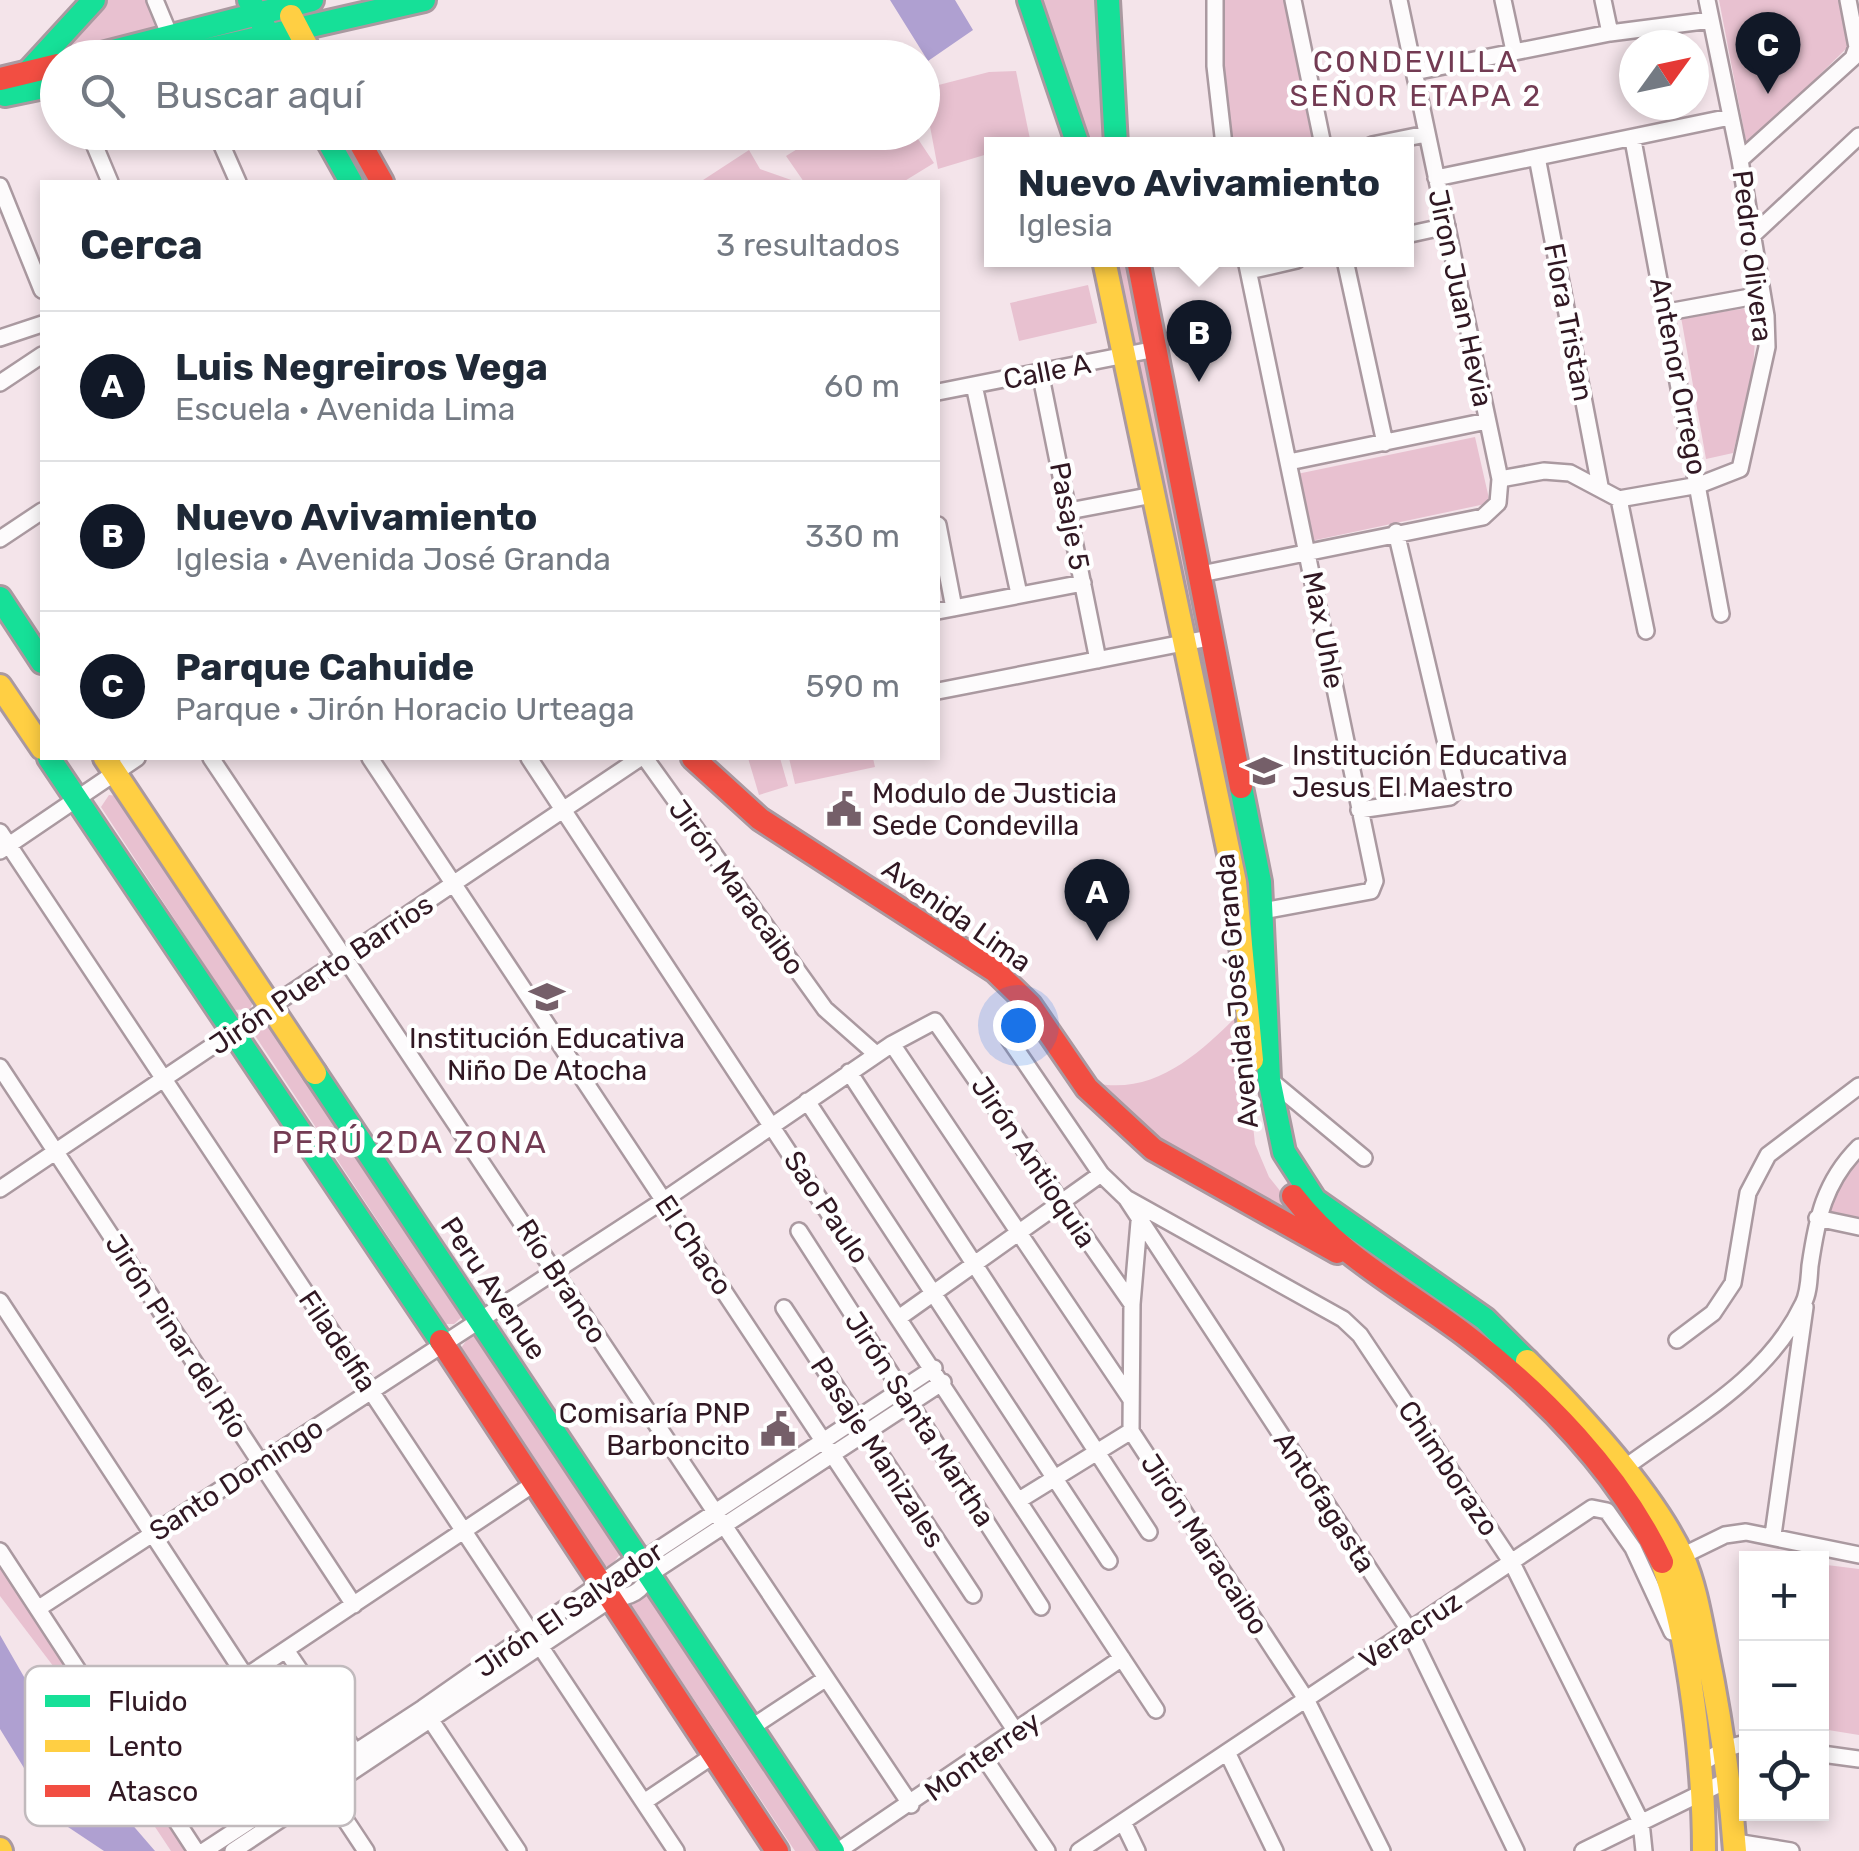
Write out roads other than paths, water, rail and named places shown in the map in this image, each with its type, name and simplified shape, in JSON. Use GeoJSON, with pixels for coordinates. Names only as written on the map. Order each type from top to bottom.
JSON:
{"type":"FeatureCollection","features":[{"type":"Feature","properties":{"kind":"main road"},"geometry":{"type":"LineString","coordinates":[[57,40],[94,0]]}},
{"type":"Feature","properties":{"kind":"main road"},"geometry":{"type":"LineString","coordinates":[[196,40],[253,7],[312,0]]}},
{"type":"Feature","properties":{"kind":"main road"},"geometry":{"type":"LineString","coordinates":[[240,40],[424,0]]}},
{"type":"Feature","properties":{"kind":"main road"},"geometry":{"type":"LineString","coordinates":[[1029,0],[1076,137]]}},
{"type":"Feature","properties":{"kind":"main road"},"geometry":{"type":"LineString","coordinates":[[1108,0],[1116,137]]}},
{"type":"Feature","properties":{"kind":"main road"},"geometry":{"type":"LineString","coordinates":[[284,3],[304,40]]}},
{"type":"Feature","properties":{"kind":"main road"},"geometry":{"type":"LineString","coordinates":[[253,7],[272,40]]}},
{"type":"Feature","properties":{"kind":"main road"},"geometry":{"type":"LineString","coordinates":[[27,72],[40,58]]}},
{"type":"Feature","properties":{"kind":"main road"},"geometry":{"type":"LineString","coordinates":[[0,79],[40,69]]}},
{"type":"Feature","properties":{"kind":"main road"},"geometry":{"type":"LineString","coordinates":[[0,96],[40,88]]}},
{"type":"Feature","properties":{"kind":"main road"},"geometry":{"type":"LineString","coordinates":[[333,150],[350,180]]}},
{"type":"Feature","properties":{"kind":"main road"},"geometry":{"type":"LineString","coordinates":[[364,150],[381,180]]}},
{"type":"Feature","properties":{"kind":"main road","name":"Avenida José Granda"},"geometry":{"type":"LineString","coordinates":[[1106,267],[1235,882],[1256,1119],[1268,1158],[1303,1211],[1367,1268],[1468,1336],[1548,1412],[1617,1492],[1660,1556],[1673,1594],[1705,1796],[1704,1851]]}},
{"type":"Feature","properties":{"kind":"main road","name":"Avenida José Granda"},"geometry":{"type":"LineString","coordinates":[[1139,267],[1214,637],[1263,911],[1269,1079],[1273,1116],[1284,1152],[1315,1200],[1485,1319],[1569,1403],[1623,1469],[1682,1556],[1736,1745],[1730,1780],[1735,1847]]}},
{"type":"Feature","properties":{"kind":"main road"},"geometry":{"type":"LineString","coordinates":[[0,598],[40,659]]}},
{"type":"Feature","properties":{"kind":"main road"},"geometry":{"type":"LineString","coordinates":[[0,617],[40,669]]}},
{"type":"Feature","properties":{"kind":"main road"},"geometry":{"type":"LineString","coordinates":[[0,686],[40,745]]}},
{"type":"Feature","properties":{"kind":"main road"},"geometry":{"type":"LineString","coordinates":[[50,760],[442,1342],[777,1851]]}},
{"type":"Feature","properties":{"kind":"main road","name":"Avenida Lima"},"geometry":{"type":"LineString","coordinates":[[695,760],[760,820],[994,972],[1030,1005],[1087,1088],[1153,1148],[1367,1268]]}},
{"type":"Feature","properties":{"kind":"main road","name":"Peru Avenue"},"geometry":{"type":"LineString","coordinates":[[110,765],[836,1851]]}},
{"type":"Feature","properties":{"kind":"street"},"geometry":{"type":"LineString","coordinates":[[154,0],[172,40]]}},
{"type":"Feature","properties":{"kind":"street"},"geometry":{"type":"LineString","coordinates":[[1215,0],[1215,66],[1223,137]]}},
{"type":"Feature","properties":{"kind":"street"},"geometry":{"type":"LineString","coordinates":[[1292,0],[1321,137]]}},
{"type":"Feature","properties":{"kind":"street","name":"Jiron Juan Hevia"},"geometry":{"type":"LineString","coordinates":[[1399,0],[1500,479]]}},
{"type":"Feature","properties":{"kind":"street"},"geometry":{"type":"LineString","coordinates":[[1504,0],[1514,51]]}},
{"type":"Feature","properties":{"kind":"street"},"geometry":{"type":"LineString","coordinates":[[1603,0],[1610,34]]}},
{"type":"Feature","properties":{"kind":"street","name":"Pedro Olivera"},"geometry":{"type":"LineString","coordinates":[[1620,499],[1731,476],[1746,458],[1767,347],[1753,235],[1707,0]]}},
{"type":"Feature","properties":{"kind":"street"},"geometry":{"type":"LineString","coordinates":[[1740,160],[1853,58],[1858,47],[1848,0]]}},
{"type":"Feature","properties":{"kind":"street"},"geometry":{"type":"LineString","coordinates":[[1414,72],[1610,34],[1711,20]]}},
{"type":"Feature","properties":{"kind":"street"},"geometry":{"type":"LineString","coordinates":[[1436,178],[1634,140],[1730,117]]}},
{"type":"Feature","properties":{"kind":"street"},"geometry":{"type":"LineString","coordinates":[[1410,137],[1426,134]]}},
{"type":"Feature","properties":{"kind":"street"},"geometry":{"type":"LineString","coordinates":[[1753,235],[1859,136]]}},
{"type":"Feature","properties":{"kind":"street","name":"Antenor Orrego"},"geometry":{"type":"LineString","coordinates":[[1634,140],[1722,614]]}},
{"type":"Feature","properties":{"kind":"street"},"geometry":{"type":"LineString","coordinates":[[97,150],[109,180]]}},
{"type":"Feature","properties":{"kind":"street"},"geometry":{"type":"LineString","coordinates":[[224,150],[237,180]]}},
{"type":"Feature","properties":{"kind":"street","name":"Flora Tristan"},"geometry":{"type":"LineString","coordinates":[[1537,157],[1600,486]]}},
{"type":"Feature","properties":{"kind":"street"},"geometry":{"type":"LineString","coordinates":[[0,186],[40,285]]}},
{"type":"Feature","properties":{"kind":"street"},"geometry":{"type":"LineString","coordinates":[[1414,232],[1447,226]]}},
{"type":"Feature","properties":{"kind":"street","name":"Max Uhle"},"geometry":{"type":"LineString","coordinates":[[1248,267],[1375,881],[1371,892],[1263,911]]}},
{"type":"Feature","properties":{"kind":"street"},"geometry":{"type":"LineString","coordinates":[[1346,267],[1384,443]]}},
{"type":"Feature","properties":{"kind":"street"},"geometry":{"type":"LineString","coordinates":[[1668,312],[1761,295]]}},
{"type":"Feature","properties":{"kind":"street"},"geometry":{"type":"LineString","coordinates":[[0,338],[40,325]]}},
{"type":"Feature","properties":{"kind":"street","name":"Calle A"},"geometry":{"type":"LineString","coordinates":[[940,392],[1156,348]]}},
{"type":"Feature","properties":{"kind":"street"},"geometry":{"type":"LineString","coordinates":[[0,383],[40,356]]}},
{"type":"Feature","properties":{"kind":"street","name":"Pasaje 5"},"geometry":{"type":"LineString","coordinates":[[1040,372],[1098,660]]}},
{"type":"Feature","properties":{"kind":"street"},"geometry":{"type":"LineString","coordinates":[[974,384],[1019,594]]}},
{"type":"Feature","properties":{"kind":"street"},"geometry":{"type":"LineString","coordinates":[[1289,462],[1486,421]]}},
{"type":"Feature","properties":{"kind":"street"},"geometry":{"type":"LineString","coordinates":[[1200,574],[1483,517],[1498,503],[1500,479],[1544,471],[1570,473],[1620,499],[1646,631]]}},
{"type":"Feature","properties":{"kind":"street"},"geometry":{"type":"LineString","coordinates":[[1069,511],[1153,495]]}},
{"type":"Feature","properties":{"kind":"street"},"geometry":{"type":"LineString","coordinates":[[0,539],[40,511]]}},
{"type":"Feature","properties":{"kind":"street"},"geometry":{"type":"LineString","coordinates":[[1359,810],[1450,797],[1457,790],[1396,532]]}},
{"type":"Feature","properties":{"kind":"street"},"geometry":{"type":"LineString","coordinates":[[940,546],[946,610],[1083,583]]}},
{"type":"Feature","properties":{"kind":"street"},"geometry":{"type":"LineString","coordinates":[[940,691],[1214,637]]}},
{"type":"Feature","properties":{"kind":"street","name":"Río Branco"},"geometry":{"type":"LineString","coordinates":[[212,760],[347,955],[911,1805]]}},
{"type":"Feature","properties":{"kind":"street","name":"El Chaco"},"geometry":{"type":"LineString","coordinates":[[371,760],[1016,1732]]}},
{"type":"Feature","properties":{"kind":"street","name":"Sao Paulo"},"geometry":{"type":"LineString","coordinates":[[531,760],[1022,1500],[1156,1710]]}},
{"type":"Feature","properties":{"kind":"street","name":"Jirón Puerto Barrios"},"geometry":{"type":"LineString","coordinates":[[0,1189],[640,760]]}},
{"type":"Feature","properties":{"kind":"street","name":"Jirón Maracaibo"},"geometry":{"type":"LineString","coordinates":[[644,760],[825,1009],[876,1054]]}},
{"type":"Feature","properties":{"kind":"street"},"geometry":{"type":"LineString","coordinates":[[3,843],[77,798],[110,765]]}},
{"type":"Feature","properties":{"kind":"street","name":"Filadelfia"},"geometry":{"type":"LineString","coordinates":[[3,843],[676,1851]]}},
{"type":"Feature","properties":{"kind":"street","name":"Santo Domingo"},"geometry":{"type":"LineString","coordinates":[[39,1608],[664,1200],[876,1054],[935,1021]]}},
{"type":"Feature","properties":{"kind":"street","name":"Jirón Antioquia"},"geometry":{"type":"LineString","coordinates":[[935,1021],[1132,1304]]}},
{"type":"Feature","properties":{"kind":"street","name":"Antofagasta"},"geometry":{"type":"LineString","coordinates":[[1009,1038],[1100,1174],[1126,1198],[1409,1630],[1516,1851]]}},
{"type":"Feature","properties":{"kind":"street"},"geometry":{"type":"LineString","coordinates":[[892,1044],[1130,1398]]}},
{"type":"Feature","properties":{"kind":"street","name":"Jirón Pinar del Río"},"geometry":{"type":"LineString","coordinates":[[0,1067],[354,1604]]}},
{"type":"Feature","properties":{"kind":"street"},"geometry":{"type":"LineString","coordinates":[[849,1072],[1149,1532]]}},
{"type":"Feature","properties":{"kind":"street"},"geometry":{"type":"LineString","coordinates":[[1269,1079],[1364,1158]]}},
{"type":"Feature","properties":{"kind":"street"},"geometry":{"type":"LineString","coordinates":[[1677,1340],[1713,1313],[1733,1283],[1748,1193],[1768,1155],[1859,1086]]}},
{"type":"Feature","properties":{"kind":"street"},"geometry":{"type":"LineString","coordinates":[[807,1102],[1109,1562]]}},
{"type":"Feature","properties":{"kind":"street"},"geometry":{"type":"LineString","coordinates":[[1284,1152],[1289,1123],[1301,1106]]}},
{"type":"Feature","properties":{"kind":"street"},"geometry":{"type":"LineString","coordinates":[[1773,1535],[1818,1218],[1829,1184],[1859,1148]]}},
{"type":"Feature","properties":{"kind":"street"},"geometry":{"type":"LineString","coordinates":[[900,1317],[1020,1235],[1100,1174]]}},
{"type":"Feature","properties":{"kind":"street","name":"Chimborazo"},"geometry":{"type":"LineString","coordinates":[[1126,1198],[1352,1326],[1512,1563],[1642,1822],[1644,1851]]}},
{"type":"Feature","properties":{"kind":"street"},"geometry":{"type":"LineString","coordinates":[[1818,1218],[1859,1228]]}},
{"type":"Feature","properties":{"kind":"street","name":"Jirón Maracaibo"},"geometry":{"type":"LineString","coordinates":[[1140,1222],[1132,1304],[1131,1431],[1306,1699],[1382,1851]]}},
{"type":"Feature","properties":{"kind":"street","name":"Jirón Santa Martha"},"geometry":{"type":"LineString","coordinates":[[799,1231],[1041,1607]]}},
{"type":"Feature","properties":{"kind":"street"},"geometry":{"type":"LineString","coordinates":[[0,1301],[239,1666]]}},
{"type":"Feature","properties":{"kind":"street"},"geometry":{"type":"LineString","coordinates":[[1623,1469],[1754,1374],[1805,1301]]}},
{"type":"Feature","properties":{"kind":"street","name":"Pasaje Manizales"},"geometry":{"type":"LineString","coordinates":[[784,1308],[973,1595]]}},
{"type":"Feature","properties":{"kind":"street","name":"Jirón El Salvador"},"geometry":{"type":"LineString","coordinates":[[355,1762],[607,1592],[628,1564],[646,1567],[939,1375]]}},
{"type":"Feature","properties":{"kind":"street"},"geometry":{"type":"LineString","coordinates":[[1022,1500],[1131,1431]]}},
{"type":"Feature","properties":{"kind":"street"},"geometry":{"type":"LineString","coordinates":[[262,1666],[535,1483]]}},
{"type":"Feature","properties":{"kind":"street","name":"Veracruz"},"geometry":{"type":"LineString","coordinates":[[1079,1851],[1592,1508],[1602,1507],[1633,1548],[1683,1655]]}},
{"type":"Feature","properties":{"kind":"street"},"geometry":{"type":"LineString","coordinates":[[1682,1556],[1724,1535],[1773,1535],[1859,1555]]}},
{"type":"Feature","properties":{"kind":"street"},"geometry":{"type":"LineString","coordinates":[[0,1551],[77,1666]]}},
{"type":"Feature","properties":{"kind":"street","name":"Jirón El Salvador"},"geometry":{"type":"LineString","coordinates":[[607,1592],[626,1598],[644,1588],[646,1567]]}},
{"type":"Feature","properties":{"kind":"street"},"geometry":{"type":"LineString","coordinates":[[286,1650],[297,1666]]}},
{"type":"Feature","properties":{"kind":"street","name":"Monterrey"},"geometry":{"type":"LineString","coordinates":[[836,1851],[911,1805],[1122,1658]]}},
{"type":"Feature","properties":{"kind":"street"},"geometry":{"type":"LineString","coordinates":[[752,1728],[825,1678]]}},
{"type":"Feature","properties":{"kind":"street"},"geometry":{"type":"LineString","coordinates":[[427,1714],[518,1851]]}},
{"type":"Feature","properties":{"kind":"street","name":"Jirón El Salvador"},"geometry":{"type":"LineString","coordinates":[[356,1753],[427,1714]]}},
{"type":"Feature","properties":{"kind":"street"},"geometry":{"type":"LineString","coordinates":[[1700,1764],[1736,1745]]}},
{"type":"Feature","properties":{"kind":"street"},"geometry":{"type":"LineString","coordinates":[[1227,1752],[1275,1851]]}},
{"type":"Feature","properties":{"kind":"street"},"geometry":{"type":"LineString","coordinates":[[644,1802],[714,1755]]}},
{"type":"Feature","properties":{"kind":"street"},"geometry":{"type":"LineString","coordinates":[[1829,1755],[1859,1759]]}},
{"type":"Feature","properties":{"kind":"street"},"geometry":{"type":"LineString","coordinates":[[983,1756],[1047,1851]]}},
{"type":"Feature","properties":{"kind":"street"},"geometry":{"type":"LineString","coordinates":[[1583,1851],[1705,1796],[1730,1780]]}},
{"type":"Feature","properties":{"kind":"street"},"geometry":{"type":"LineString","coordinates":[[1122,1822],[1137,1851]]}},
{"type":"Feature","properties":{"kind":"street"},"geometry":{"type":"LineString","coordinates":[[180,1826],[196,1851]]}},
{"type":"Feature","properties":{"kind":"street","name":"Jirón El Salvador"},"geometry":{"type":"LineString","coordinates":[[204,1851],[248,1826]]}},
{"type":"Feature","properties":{"kind":"street","name":"Jirón El Salvador"},"geometry":{"type":"LineString","coordinates":[[233,1851],[266,1826]]}},
{"type":"Feature","properties":{"kind":"street"},"geometry":{"type":"LineString","coordinates":[[349,1826],[366,1851]]}},
{"type":"Feature","properties":{"kind":"street"},"geometry":{"type":"LineString","coordinates":[[1735,1847],[1791,1851]]}},
{"type":"Feature","properties":{"kind":"place","name":"Parque Cahuide"},"geometry":{"type":"Point","coordinates":[1768,94]}},
{"type":"Feature","properties":{"kind":"place","name":"Nuevo Avivamiento"},"geometry":{"type":"Point","coordinates":[1199,382]}},
{"type":"Feature","properties":{"kind":"place","name":"Institución Educativa Jesus El Maestro"},"geometry":{"type":"Point","coordinates":[1264,771]}},
{"type":"Feature","properties":{"kind":"place","name":"Modulo de Justicia Sede Condevilla"},"geometry":{"type":"Point","coordinates":[844,809]}},
{"type":"Feature","properties":{"kind":"place","name":"Luis Negreiros Vega"},"geometry":{"type":"Point","coordinates":[1097,941]}},
{"type":"Feature","properties":{"kind":"place","name":"Institución Educativa Niño De Atocha"},"geometry":{"type":"Point","coordinates":[547,997]}},
{"type":"Feature","properties":{"kind":"place","name":"Comisaría PNP Barboncito"},"geometry":{"type":"Point","coordinates":[778,1429]}},
{"type":"Feature","properties":{"kind":"district","name":"CONDEVILLA SEÑOR ETAPA 2"},"geometry":{"type":"Point","coordinates":[1416,79]}},
{"type":"Feature","properties":{"kind":"district","name":"PERÚ 2DA ZONA"},"geometry":{"type":"Point","coordinates":[410,1142]}}]}
